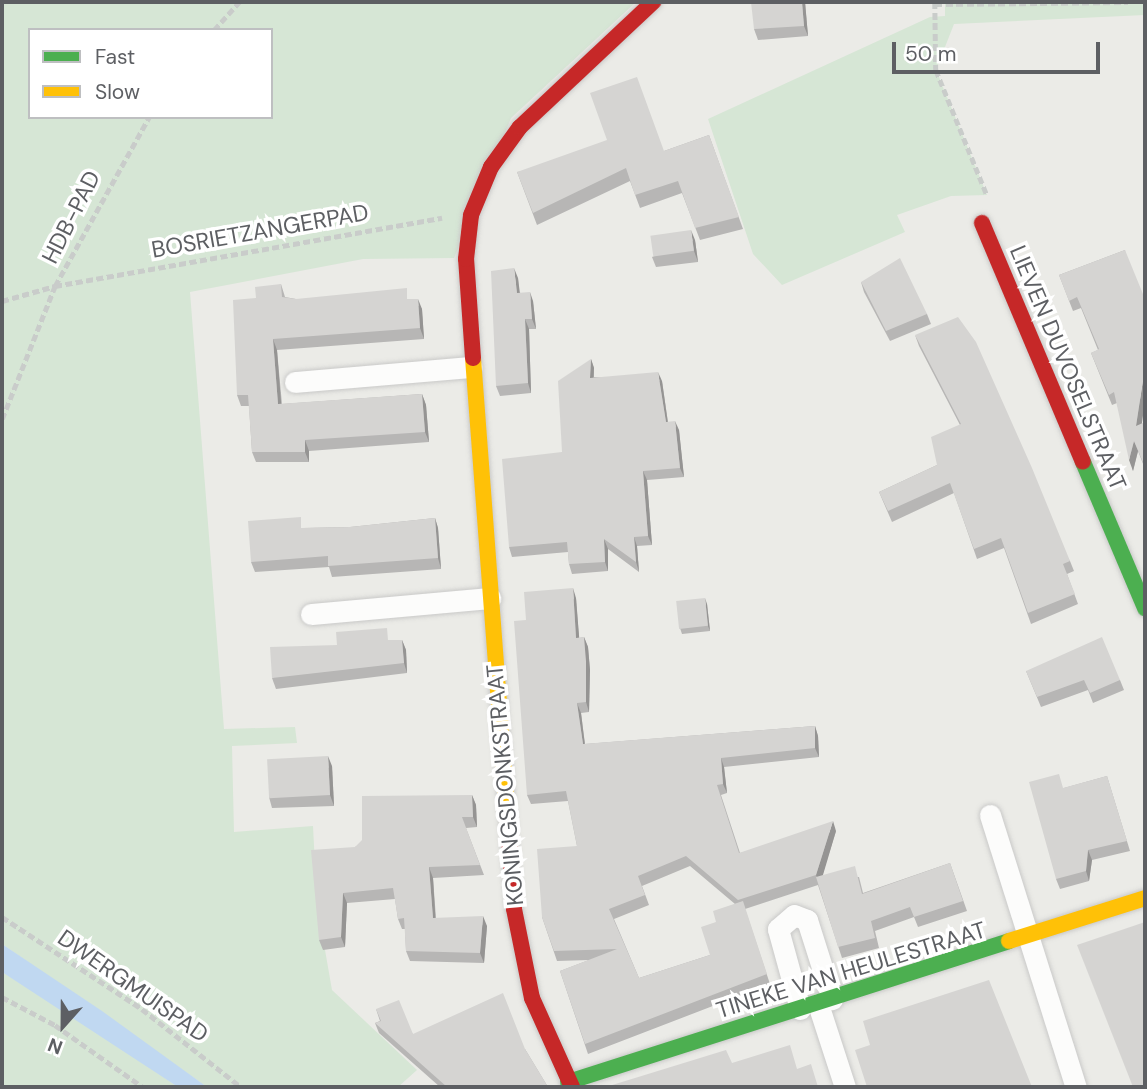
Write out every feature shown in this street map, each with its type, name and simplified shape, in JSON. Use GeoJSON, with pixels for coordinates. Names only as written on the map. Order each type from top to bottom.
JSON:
{"type":"FeatureCollection","features":[{"type":"Feature","properties":{"kind":"street","name":"KONINGSDONKSTRAAT"},"geometry":{"type":"LineString","coordinates":[[570,1085],[532,998],[514,909],[465,300],[471,215],[491,167],[520,127],[653,2]]}},
{"type":"Feature","properties":{"kind":"street","name":"LIEVEN DUVOSELSTRAAT"},"geometry":{"type":"LineString","coordinates":[[982,223],[1145,608]]}},
{"type":"Feature","properties":{"kind":"street"},"geometry":{"type":"LineString","coordinates":[[295,382],[471,367]]}},
{"type":"Feature","properties":{"kind":"street"},"geometry":{"type":"LineString","coordinates":[[311,614],[490,598]]}},
{"type":"Feature","properties":{"kind":"street"},"geometry":{"type":"LineString","coordinates":[[990,815],[1025,939],[1076,1087]]}},
{"type":"Feature","properties":{"kind":"street","name":"TINEKE VAN HEULESTRAAT"},"geometry":{"type":"LineString","coordinates":[[570,1085],[1145,898]]}},
{"type":"Feature","properties":{"kind":"street"},"geometry":{"type":"LineString","coordinates":[[817,1004],[845,1087]]}},
{"type":"Feature","properties":{"kind":"path"},"geometry":{"type":"LineString","coordinates":[[216,28],[239,2]]}},
{"type":"Feature","properties":{"kind":"path"},"geometry":{"type":"LineString","coordinates":[[982,223],[987,195],[936,70],[935,3],[1128,2]]}},
{"type":"Feature","properties":{"kind":"path","name":"HDB-PAD"},"geometry":{"type":"LineString","coordinates":[[2,301],[55,286],[148,119]]}},
{"type":"Feature","properties":{"kind":"path","name":"BOSRIETZANGERPAD"},"geometry":{"type":"LineString","coordinates":[[55,286],[471,215]]}},
{"type":"Feature","properties":{"kind":"path"},"geometry":{"type":"LineString","coordinates":[[2,419],[55,286]]}},
{"type":"Feature","properties":{"kind":"path","name":"DWERGMUISPAD"},"geometry":{"type":"LineString","coordinates":[[2,916],[142,1009],[241,1087]]}},
{"type":"Feature","properties":{"kind":"path"},"geometry":{"type":"LineString","coordinates":[[2,997],[55,1024],[144,1087]]}},
{"type":"Feature","properties":{"kind":"green space"},"geometry":{"type":"Polygon","coordinates":[[[2,2],[636,2],[511,118],[454,258],[363,259],[190,292],[224,729],[295,727],[297,743],[232,746],[234,832],[313,826],[317,904],[332,990],[417,1070],[398,1087],[207,1087],[2,944],[2,2]]]}},
{"type":"Feature","properties":{"kind":"green space"},"geometry":{"type":"Polygon","coordinates":[[[945,2],[1145,2],[1145,15],[954,24],[936,70],[987,195],[951,196],[897,215],[905,232],[782,285],[753,254],[708,119],[930,17],[945,16],[945,2]]]}},
{"type":"Feature","properties":{"kind":"green space"},"geometry":{"type":"Polygon","coordinates":[[[2,972],[66,1010],[178,1087],[2,1087],[2,972]]]}},
{"type":"Feature","properties":{"kind":"water"},"geometry":{"type":"Polygon","coordinates":[[[2,944],[102,1011],[207,1087],[178,1087],[2,972],[2,944]]]}},
{"type":"Feature","properties":{"kind":"building"},"geometry":{"type":"Polygon","coordinates":[[[751,2],[802,2],[804,26],[754,29],[751,2]]]}},
{"type":"Feature","properties":{"kind":"building"},"geometry":{"type":"Polygon","coordinates":[[[637,77],[664,151],[709,135],[739,217],[695,228],[678,181],[635,195],[626,168],[533,213],[517,172],[607,140],[590,93],[637,77]]]}},
{"type":"Feature","properties":{"kind":"building"},"geometry":{"type":"Polygon","coordinates":[[[691,230],[694,251],[653,257],[650,236],[691,230]]]}},
{"type":"Feature","properties":{"kind":"building"},"geometry":{"type":"Polygon","coordinates":[[[1125,250],[1145,299],[1145,367],[1136,426],[1145,422],[1145,467],[1134,441],[1129,460],[1114,392],[1109,395],[1091,353],[1099,349],[1077,297],[1069,301],[1059,275],[1125,250]]]}},
{"type":"Feature","properties":{"kind":"building"},"geometry":{"type":"Polygon","coordinates":[[[900,258],[927,314],[886,331],[861,282],[900,258]]]}},
{"type":"Feature","properties":{"kind":"building"},"geometry":{"type":"Polygon","coordinates":[[[514,268],[517,293],[530,292],[532,319],[525,319],[528,383],[496,386],[491,271],[514,268]]]}},
{"type":"Feature","properties":{"kind":"building"},"geometry":{"type":"Polygon","coordinates":[[[281,284],[282,297],[296,299],[407,288],[407,299],[418,299],[420,328],[273,339],[278,404],[422,394],[425,432],[305,440],[305,452],[252,452],[248,395],[237,395],[233,300],[256,298],[255,287],[281,284]]]}},
{"type":"Feature","properties":{"kind":"building"},"geometry":{"type":"Polygon","coordinates":[[[958,317],[976,342],[1070,561],[1063,564],[1075,594],[1028,613],[1001,538],[974,549],[950,483],[888,511],[879,492],[937,465],[931,437],[961,424],[915,335],[958,317]]]}},
{"type":"Feature","properties":{"kind":"building"},"geometry":{"type":"Polygon","coordinates":[[[591,359],[590,378],[658,372],[666,422],[675,421],[680,468],[643,471],[648,536],[634,537],[636,562],[604,539],[605,562],[569,564],[567,542],[509,547],[502,459],[562,452],[558,381],[591,359]]]}},
{"type":"Feature","properties":{"kind":"building"},"geometry":{"type":"Polygon","coordinates":[[[301,517],[301,528],[350,527],[435,518],[438,558],[328,566],[328,556],[251,562],[248,521],[301,517]]]}},
{"type":"Feature","properties":{"kind":"building"},"geometry":{"type":"Polygon","coordinates":[[[573,588],[576,638],[584,637],[586,661],[586,702],[577,703],[583,744],[815,726],[815,748],[721,758],[723,784],[717,785],[739,853],[833,821],[816,875],[738,900],[686,856],[638,876],[645,895],[609,909],[639,978],[710,955],[701,927],[716,922],[713,911],[743,901],[767,974],[585,1044],[560,971],[617,949],[554,951],[542,917],[537,849],[577,846],[566,791],[527,795],[514,621],[526,620],[524,592],[573,588]]]}},
{"type":"Feature","properties":{"kind":"building"},"geometry":{"type":"Polygon","coordinates":[[[705,598],[708,626],[679,629],[676,601],[705,598]]]}},
{"type":"Feature","properties":{"kind":"building"},"geometry":{"type":"Polygon","coordinates":[[[387,628],[388,640],[402,640],[404,663],[272,678],[270,647],[337,645],[336,632],[387,628]]]}},
{"type":"Feature","properties":{"kind":"building"},"geometry":{"type":"Polygon","coordinates":[[[1102,637],[1120,680],[1090,693],[1084,680],[1037,697],[1026,671],[1102,637]]]}},
{"type":"Feature","properties":{"kind":"building"},"geometry":{"type":"Polygon","coordinates":[[[328,756],[330,795],[269,798],[267,759],[328,756]]]}},
{"type":"Feature","properties":{"kind":"building"},"geometry":{"type":"Polygon","coordinates":[[[1059,774],[1063,788],[1107,776],[1127,841],[1088,850],[1086,871],[1056,879],[1029,782],[1059,774]]]}},
{"type":"Feature","properties":{"kind":"building"},"geometry":{"type":"Polygon","coordinates":[[[472,795],[473,817],[462,817],[480,865],[429,867],[433,918],[483,916],[480,953],[406,951],[404,918],[398,919],[393,888],[343,893],[341,937],[319,940],[311,850],[355,847],[362,840],[362,796],[472,795]]]}},
{"type":"Feature","properties":{"kind":"building"},"geometry":{"type":"Polygon","coordinates":[[[950,863],[963,901],[914,917],[910,907],[871,921],[875,938],[838,947],[816,877],[855,866],[862,894],[950,863]]]}},
{"type":"Feature","properties":{"kind":"building"},"geometry":{"type":"Polygon","coordinates":[[[1145,922],[1145,1087],[1133,1087],[1077,945],[1145,922]]]}},
{"type":"Feature","properties":{"kind":"building"},"geometry":{"type":"Polygon","coordinates":[[[989,980],[1032,1087],[867,1087],[855,1050],[870,1045],[863,1021],[989,980]]]}},
{"type":"Feature","properties":{"kind":"building"},"geometry":{"type":"Polygon","coordinates":[[[503,993],[525,1049],[548,1087],[447,1087],[375,1023],[381,1021],[376,1009],[399,1000],[413,1034],[503,993]]]}},
{"type":"Feature","properties":{"kind":"building"},"geometry":{"type":"Polygon","coordinates":[[[790,1045],[797,1069],[811,1064],[818,1087],[609,1086],[726,1050],[732,1063],[790,1045]]]}},
{"type":"Feature","properties":{"kind":"traffic: fast"},"geometry":{"type":"LineString","coordinates":[[1083,462],[1145,608]]}},
{"type":"Feature","properties":{"kind":"traffic: fast"},"geometry":{"type":"LineString","coordinates":[[568,1082],[1009,941]]}},
{"type":"Feature","properties":{"kind":"traffic: slow"},"geometry":{"type":"LineString","coordinates":[[473,358],[508,823]]}},
{"type":"Feature","properties":{"kind":"traffic: slow"},"geometry":{"type":"LineString","coordinates":[[1009,941],[1145,898]]}},
{"type":"Feature","properties":{"kind":"traffic: jam"},"geometry":{"type":"LineString","coordinates":[[473,358],[466,259],[471,215],[491,167],[520,127],[653,2]]}},
{"type":"Feature","properties":{"kind":"traffic: jam"},"geometry":{"type":"LineString","coordinates":[[982,223],[1083,462]]}},
{"type":"Feature","properties":{"kind":"traffic: jam"},"geometry":{"type":"LineString","coordinates":[[508,823],[514,909],[532,998],[572,1087]]}}]}
